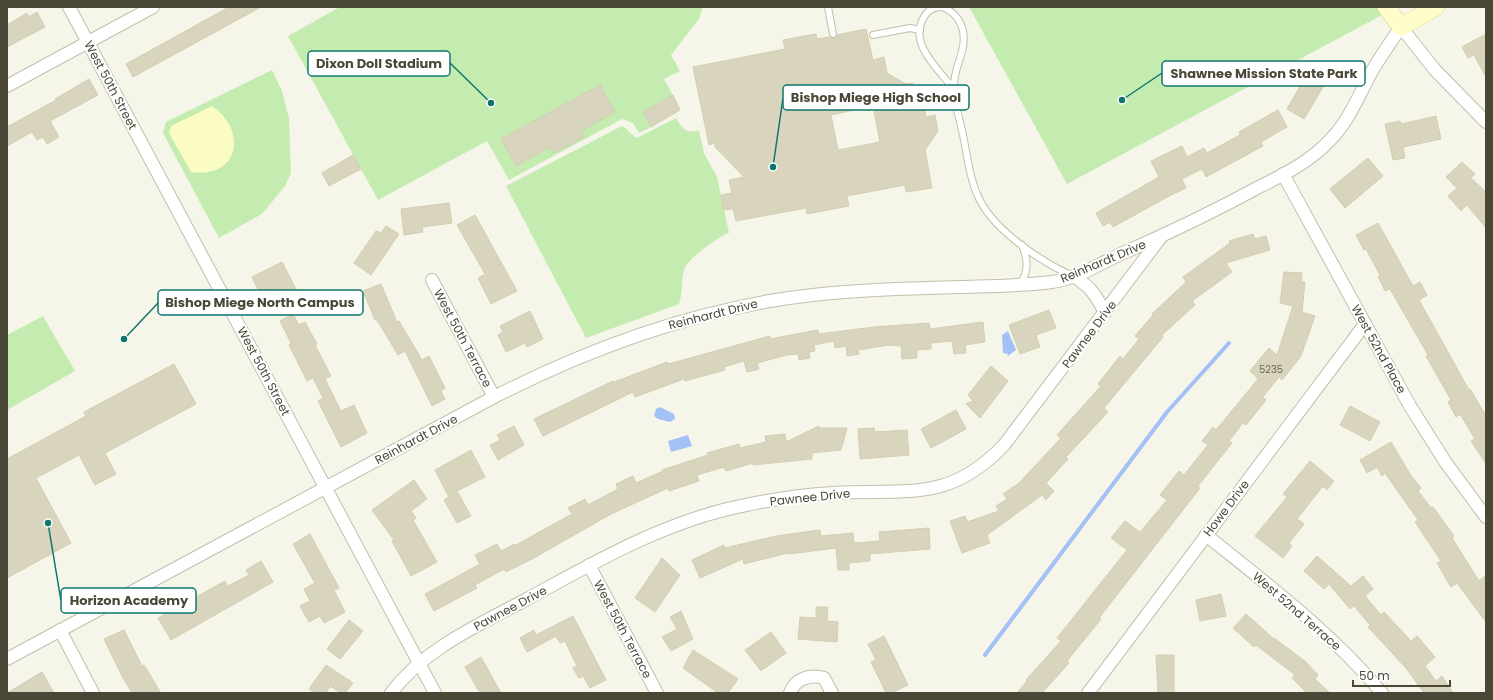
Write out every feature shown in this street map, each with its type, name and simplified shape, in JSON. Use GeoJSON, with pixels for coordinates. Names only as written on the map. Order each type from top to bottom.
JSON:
{"type":"FeatureCollection","features":[{"type":"Feature","properties":{"kind":"main road"},"geometry":{"type":"LineString","coordinates":[[1386,7],[1401,27],[1436,7]]}},
{"type":"Feature","properties":{"kind":"street","name":"West 50th Street"},"geometry":{"type":"LineString","coordinates":[[70,7],[435,693]]}},
{"type":"Feature","properties":{"kind":"street"},"geometry":{"type":"LineString","coordinates":[[7,86],[154,7]]}},
{"type":"Feature","properties":{"kind":"street"},"geometry":{"type":"LineString","coordinates":[[1401,27],[1435,70],[1486,122]]}},
{"type":"Feature","properties":{"kind":"street","name":"Reinhardt Drive"},"geometry":{"type":"LineString","coordinates":[[7,659],[494,397],[536,375],[602,347],[682,320],[772,300],[842,292],[1055,281],[1073,276],[1163,236],[1213,212],[1283,174],[1307,160],[1328,142],[1341,128],[1356,104],[1374,67],[1401,27]]}},
{"type":"Feature","properties":{"kind":"street","name":"West 52nd Place"},"geometry":{"type":"LineString","coordinates":[[1283,174],[1410,406],[1446,463],[1486,517]]}},
{"type":"Feature","properties":{"kind":"street","name":"Pawnee Drive"},"geometry":{"type":"LineString","coordinates":[[391,693],[398,684],[419,664],[448,642],[634,542],[670,527],[698,517],[744,505],[785,497],[833,493],[935,489],[964,478],[988,462],[1004,445],[1163,236]]}},
{"type":"Feature","properties":{"kind":"street"},"geometry":{"type":"LineString","coordinates":[[1073,276],[1086,284],[1096,295],[1105,313]]}},
{"type":"Feature","properties":{"kind":"street","name":"West 50th Terrace"},"geometry":{"type":"LineString","coordinates":[[432,280],[494,397]]}},
{"type":"Feature","properties":{"kind":"street","name":"Howe Drive"},"geometry":{"type":"LineString","coordinates":[[1092,692],[1206,535],[1365,324]]}},
{"type":"Feature","properties":{"kind":"street","name":"West 52nd Terrace"},"geometry":{"type":"LineString","coordinates":[[1206,535],[1328,634],[1360,667],[1382,693]]}},
{"type":"Feature","properties":{"kind":"street","name":"West 50th Terrace"},"geometry":{"type":"LineString","coordinates":[[588,566],[657,693]]}},
{"type":"Feature","properties":{"kind":"street"},"geometry":{"type":"LineString","coordinates":[[60,630],[93,693]]}},
{"type":"Feature","properties":{"kind":"street"},"geometry":{"type":"LineString","coordinates":[[790,693],[797,682],[808,676],[816,675],[824,678],[832,693]]}},
{"type":"Feature","properties":{"kind":"lane"},"geometry":{"type":"LineString","coordinates":[[828,7],[833,34]]}},
{"type":"Feature","properties":{"kind":"lane"},"geometry":{"type":"LineString","coordinates":[[954,88],[926,52],[920,41],[921,23],[927,13],[933,8],[941,7],[952,10],[959,20],[963,31],[961,59],[954,88],[977,195],[993,220],[1022,244],[1054,267],[1073,276]]}},
{"type":"Feature","properties":{"kind":"lane"},"geometry":{"type":"LineString","coordinates":[[873,35],[910,28],[920,30]]}},
{"type":"Feature","properties":{"kind":"lane"},"geometry":{"type":"LineString","coordinates":[[1020,284],[1026,275],[1028,261],[1022,244]]}},
{"type":"Feature","properties":{"kind":"shaded area"},"geometry":{"type":"Polygon","coordinates":[[[340,7],[703,7],[699,19],[671,55],[680,71],[664,79],[673,95],[643,112],[651,127],[639,133],[633,123],[622,119],[509,180],[487,141],[378,200],[288,36],[340,7]]]}},
{"type":"Feature","properties":{"kind":"shaded area"},"geometry":{"type":"Polygon","coordinates":[[[969,7],[1397,7],[1067,184],[969,7]]]}},
{"type":"Feature","properties":{"kind":"shaded area"},"geometry":{"type":"Polygon","coordinates":[[[272,70],[282,91],[289,118],[291,173],[285,186],[262,214],[219,238],[163,133],[166,122],[272,70]]]}},
{"type":"Feature","properties":{"kind":"shaded area"},"geometry":{"type":"Polygon","coordinates":[[[676,118],[687,131],[699,131],[704,153],[717,177],[729,233],[704,248],[687,265],[683,274],[679,304],[586,338],[506,186],[622,126],[637,138],[676,118]]]}},
{"type":"Feature","properties":{"kind":"shaded area"},"geometry":{"type":"Polygon","coordinates":[[[43,316],[75,371],[7,410],[7,335],[43,316]]]}},
{"type":"Feature","properties":{"kind":"sand"},"geometry":{"type":"Polygon","coordinates":[[[212,106],[223,116],[231,128],[234,140],[233,151],[228,161],[220,168],[207,172],[191,172],[169,133],[171,126],[212,106]]]}},
{"type":"Feature","properties":{"kind":"water"},"geometry":{"type":"Polygon","coordinates":[[[1008,331],[1016,350],[1008,356],[1007,353],[1005,354],[1003,352],[1002,335],[1008,331]]]}},
{"type":"Feature","properties":{"kind":"water"},"geometry":{"type":"Polygon","coordinates":[[[660,407],[674,414],[675,419],[670,422],[658,419],[654,416],[656,409],[660,407]]]}},
{"type":"Feature","properties":{"kind":"water"},"geometry":{"type":"Polygon","coordinates":[[[688,435],[692,446],[671,452],[668,441],[688,435]]]}},
{"type":"Feature","properties":{"kind":"building"},"geometry":{"type":"Polygon","coordinates":[[[229,7],[261,7],[133,77],[126,64],[229,7]]]}},
{"type":"Feature","properties":{"kind":"building"},"geometry":{"type":"Polygon","coordinates":[[[37,12],[45,27],[7,47],[7,25],[27,13],[29,17],[37,12]]]}},
{"type":"Feature","properties":{"kind":"building"},"geometry":{"type":"Polygon","coordinates":[[[866,29],[873,60],[884,57],[887,73],[906,84],[913,83],[915,96],[921,95],[926,117],[935,115],[938,131],[925,150],[932,188],[906,192],[905,185],[847,196],[849,206],[807,214],[806,208],[736,221],[733,209],[724,210],[721,195],[732,193],[729,180],[744,177],[715,147],[715,143],[709,145],[693,67],[785,49],[783,40],[816,34],[817,39],[829,37],[833,38],[837,35],[866,29]],[[873,106],[831,115],[838,150],[880,142],[873,106]]]}},
{"type":"Feature","properties":{"kind":"building"},"geometry":{"type":"Polygon","coordinates":[[[1486,34],[1486,77],[1474,55],[1468,58],[1462,47],[1486,34]]]}},
{"type":"Feature","properties":{"kind":"building"},"geometry":{"type":"Polygon","coordinates":[[[1307,64],[1329,77],[1304,119],[1287,109],[1302,83],[1297,80],[1307,64]]]}},
{"type":"Feature","properties":{"kind":"building"},"geometry":{"type":"Polygon","coordinates":[[[89,79],[98,95],[50,121],[59,137],[47,144],[43,137],[37,140],[32,132],[7,146],[7,127],[56,100],[55,99],[89,79]]]}},
{"type":"Feature","properties":{"kind":"building"},"geometry":{"type":"Polygon","coordinates":[[[600,85],[615,112],[581,131],[584,137],[554,153],[550,147],[516,166],[501,139],[600,85]]]}},
{"type":"Feature","properties":{"kind":"building"},"geometry":{"type":"Polygon","coordinates":[[[673,95],[680,110],[651,127],[643,112],[673,95]]]}},
{"type":"Feature","properties":{"kind":"building"},"geometry":{"type":"Polygon","coordinates":[[[1278,110],[1287,127],[1261,142],[1263,146],[1206,177],[1202,169],[1182,179],[1186,188],[1113,227],[1110,222],[1103,226],[1096,213],[1159,177],[1151,161],[1182,146],[1187,157],[1204,148],[1207,153],[1240,135],[1239,132],[1278,110]]]}},
{"type":"Feature","properties":{"kind":"building"},"geometry":{"type":"Polygon","coordinates":[[[1436,116],[1441,139],[1403,147],[1405,158],[1393,160],[1385,124],[1400,121],[1401,124],[1436,116]]]}},
{"type":"Feature","properties":{"kind":"building"},"geometry":{"type":"Polygon","coordinates":[[[353,155],[361,169],[329,186],[322,173],[353,155]]]}},
{"type":"Feature","properties":{"kind":"building"},"geometry":{"type":"Polygon","coordinates":[[[1368,158],[1383,176],[1345,208],[1330,189],[1368,158]]]}},
{"type":"Feature","properties":{"kind":"building"},"geometry":{"type":"Polygon","coordinates":[[[1462,162],[1475,174],[1471,178],[1486,192],[1486,228],[1467,205],[1461,211],[1448,196],[1457,188],[1446,177],[1462,162]]]}},
{"type":"Feature","properties":{"kind":"building"},"geometry":{"type":"Polygon","coordinates":[[[449,203],[452,223],[422,227],[423,232],[404,235],[401,209],[449,203]]]}},
{"type":"Feature","properties":{"kind":"building"},"geometry":{"type":"Polygon","coordinates":[[[475,215],[517,291],[491,304],[478,278],[485,274],[457,225],[475,215]]]}},
{"type":"Feature","properties":{"kind":"building"},"geometry":{"type":"Polygon","coordinates":[[[1378,223],[1413,286],[1420,282],[1427,295],[1419,300],[1469,390],[1470,389],[1486,416],[1486,464],[1471,441],[1475,439],[1460,414],[1456,417],[1448,402],[1451,400],[1426,356],[1428,355],[1390,289],[1385,291],[1378,276],[1380,275],[1366,249],[1364,250],[1356,235],[1378,223]]]}},
{"type":"Feature","properties":{"kind":"building"},"geometry":{"type":"Polygon","coordinates":[[[386,226],[399,234],[371,275],[354,263],[376,231],[381,233],[386,226]]]}},
{"type":"Feature","properties":{"kind":"building"},"geometry":{"type":"Polygon","coordinates":[[[1253,234],[1255,239],[1266,236],[1270,250],[1226,263],[1232,272],[1192,301],[1195,305],[1162,335],[1163,337],[1104,408],[1108,412],[1066,457],[1068,459],[1046,483],[1054,491],[1046,500],[1042,495],[987,535],[990,543],[962,553],[950,521],[965,516],[967,522],[999,511],[996,506],[1007,499],[1003,494],[1019,483],[1061,438],[1057,435],[1101,386],[1098,384],[1120,356],[1123,359],[1139,339],[1135,336],[1153,315],[1152,314],[1186,282],[1183,277],[1230,243],[1229,241],[1253,234]]]}},
{"type":"Feature","properties":{"kind":"building"},"geometry":{"type":"Polygon","coordinates":[[[282,262],[300,297],[285,304],[276,288],[261,296],[252,277],[282,262]]]}},
{"type":"Feature","properties":{"kind":"building"},"geometry":{"type":"Polygon","coordinates":[[[1284,272],[1302,273],[1301,281],[1305,282],[1302,312],[1315,316],[1301,356],[1282,380],[1279,377],[1263,397],[1266,400],[1246,425],[1243,423],[1229,441],[1232,443],[1198,486],[1200,488],[1099,618],[1101,619],[1067,661],[1069,663],[1042,693],[1017,693],[1027,681],[1026,680],[1061,641],[1057,638],[1127,550],[1111,538],[1125,521],[1140,532],[1167,500],[1160,495],[1179,471],[1184,475],[1208,445],[1202,441],[1213,427],[1216,430],[1258,379],[1250,371],[1269,348],[1277,355],[1293,306],[1280,303],[1284,272]]]}},
{"type":"Feature","properties":{"kind":"building"},"geometry":{"type":"Polygon","coordinates":[[[381,284],[397,322],[399,321],[422,360],[429,356],[445,388],[441,391],[445,399],[432,406],[405,351],[398,355],[377,320],[375,320],[363,291],[381,284]]]}},
{"type":"Feature","properties":{"kind":"building"},"geometry":{"type":"Polygon","coordinates":[[[1049,310],[1056,328],[1036,335],[1040,347],[1020,354],[1009,325],[1049,310]]]}},
{"type":"Feature","properties":{"kind":"building"},"geometry":{"type":"Polygon","coordinates":[[[530,311],[543,339],[527,347],[525,343],[506,352],[498,335],[503,332],[500,326],[530,311]]]}},
{"type":"Feature","properties":{"kind":"building"},"geometry":{"type":"Polygon","coordinates":[[[293,314],[299,325],[305,322],[317,344],[315,345],[331,376],[325,379],[341,411],[354,405],[367,433],[341,447],[318,401],[323,398],[313,378],[307,381],[289,345],[291,343],[280,321],[293,314]]]}},
{"type":"Feature","properties":{"kind":"building"},"geometry":{"type":"Polygon","coordinates":[[[983,322],[985,342],[965,345],[966,353],[954,354],[952,341],[931,343],[931,349],[917,350],[917,358],[902,359],[901,346],[889,345],[858,350],[859,354],[847,356],[846,346],[835,348],[834,341],[814,345],[815,351],[809,352],[810,358],[799,360],[798,354],[787,355],[757,363],[759,369],[747,372],[744,361],[724,367],[725,370],[685,381],[684,379],[635,397],[633,392],[543,436],[534,419],[613,381],[614,382],[667,362],[668,364],[770,336],[770,339],[818,330],[819,334],[874,327],[929,323],[930,329],[983,322]]]}},
{"type":"Feature","properties":{"kind":"building"},"geometry":{"type":"Polygon","coordinates":[[[174,364],[196,404],[105,453],[116,474],[95,485],[79,455],[36,478],[71,543],[7,578],[7,459],[86,416],[84,412],[174,364]]]}},
{"type":"Feature","properties":{"kind":"building"},"geometry":{"type":"Polygon","coordinates":[[[991,366],[1008,381],[980,418],[966,404],[973,401],[968,395],[991,366]]]}},
{"type":"Feature","properties":{"kind":"building"},"geometry":{"type":"Polygon","coordinates":[[[1350,406],[1380,422],[1370,441],[1340,425],[1350,406]]]}},
{"type":"Feature","properties":{"kind":"building"},"geometry":{"type":"Polygon","coordinates":[[[956,410],[966,429],[931,448],[921,429],[956,410]]]}},
{"type":"Feature","properties":{"kind":"building"},"geometry":{"type":"Polygon","coordinates":[[[514,426],[524,445],[498,460],[490,445],[500,440],[497,435],[514,426]]]}},
{"type":"Feature","properties":{"kind":"building"},"geometry":{"type":"Polygon","coordinates":[[[819,426],[819,428],[847,428],[841,450],[812,453],[812,459],[753,465],[753,463],[726,471],[724,467],[697,475],[699,481],[669,491],[668,488],[611,514],[532,559],[506,572],[504,569],[475,585],[477,588],[434,611],[425,594],[480,564],[475,555],[497,544],[501,551],[515,544],[516,545],[572,514],[568,508],[585,499],[588,505],[618,489],[616,484],[633,476],[636,483],[663,471],[662,470],[708,455],[707,453],[739,444],[740,448],[766,442],[765,436],[785,434],[786,442],[819,426]]]}},
{"type":"Feature","properties":{"kind":"building"},"geometry":{"type":"Polygon","coordinates":[[[874,428],[875,432],[907,430],[909,455],[860,459],[858,429],[874,428]]]}},
{"type":"Feature","properties":{"kind":"building"},"geometry":{"type":"Polygon","coordinates":[[[1391,442],[1410,474],[1421,488],[1418,491],[1431,508],[1433,507],[1454,536],[1452,538],[1479,581],[1486,575],[1486,622],[1457,583],[1451,587],[1437,563],[1441,561],[1415,522],[1418,520],[1385,473],[1382,476],[1377,467],[1367,473],[1360,460],[1391,442]]]}},
{"type":"Feature","properties":{"kind":"building"},"geometry":{"type":"Polygon","coordinates":[[[471,450],[485,477],[457,491],[471,516],[457,523],[444,500],[449,497],[435,470],[471,450]]]}},
{"type":"Feature","properties":{"kind":"building"},"geometry":{"type":"Polygon","coordinates":[[[1310,461],[1334,481],[1327,490],[1323,486],[1297,519],[1304,524],[1289,543],[1292,546],[1283,558],[1255,536],[1287,497],[1283,494],[1310,461]]]}},
{"type":"Feature","properties":{"kind":"building"},"geometry":{"type":"Polygon","coordinates":[[[414,480],[427,499],[411,511],[416,518],[413,520],[437,562],[411,576],[392,541],[394,540],[372,510],[414,480]]]}},
{"type":"Feature","properties":{"kind":"building"},"geometry":{"type":"Polygon","coordinates":[[[929,528],[930,549],[870,554],[870,561],[849,563],[849,570],[838,570],[836,548],[788,553],[744,564],[743,559],[700,578],[692,560],[724,545],[725,548],[776,536],[820,530],[821,536],[853,533],[854,543],[880,541],[879,532],[929,528]]]}},
{"type":"Feature","properties":{"kind":"building"},"geometry":{"type":"Polygon","coordinates":[[[310,534],[339,588],[334,590],[345,612],[324,623],[320,616],[309,622],[300,606],[310,601],[304,589],[315,583],[293,544],[310,534]]]}},
{"type":"Feature","properties":{"kind":"building"},"geometry":{"type":"Polygon","coordinates":[[[1317,556],[1351,586],[1363,576],[1373,589],[1365,596],[1381,615],[1384,612],[1411,641],[1417,636],[1435,657],[1425,666],[1436,681],[1442,676],[1453,693],[1424,693],[1406,668],[1368,627],[1370,625],[1354,606],[1350,609],[1329,584],[1324,589],[1304,571],[1317,556]]]}},
{"type":"Feature","properties":{"kind":"building"},"geometry":{"type":"Polygon","coordinates":[[[662,558],[680,575],[655,612],[635,598],[662,558]]]}},
{"type":"Feature","properties":{"kind":"building"},"geometry":{"type":"Polygon","coordinates":[[[261,561],[273,582],[171,640],[158,618],[225,581],[228,586],[249,575],[246,570],[261,561]]]}},
{"type":"Feature","properties":{"kind":"building"},"geometry":{"type":"Polygon","coordinates":[[[1221,594],[1226,616],[1200,621],[1196,600],[1221,594]]]}},
{"type":"Feature","properties":{"kind":"building"},"geometry":{"type":"Polygon","coordinates":[[[816,607],[828,607],[827,621],[838,622],[837,642],[798,639],[800,617],[816,618],[816,607]]]}},
{"type":"Feature","properties":{"kind":"building"},"geometry":{"type":"Polygon","coordinates":[[[681,611],[693,639],[671,651],[662,637],[677,629],[670,617],[681,611]]]}},
{"type":"Feature","properties":{"kind":"building"},"geometry":{"type":"Polygon","coordinates":[[[1246,614],[1274,639],[1306,662],[1318,675],[1315,679],[1330,693],[1307,693],[1292,678],[1295,675],[1256,645],[1254,647],[1233,628],[1246,614]]]}},
{"type":"Feature","properties":{"kind":"building"},"geometry":{"type":"Polygon","coordinates":[[[573,616],[606,680],[590,688],[583,676],[579,678],[573,668],[577,666],[565,641],[560,643],[556,636],[527,652],[520,638],[534,630],[536,635],[573,616]]]}},
{"type":"Feature","properties":{"kind":"building"},"geometry":{"type":"Polygon","coordinates":[[[349,620],[363,631],[340,659],[327,649],[349,620]]]}},
{"type":"Feature","properties":{"kind":"building"},"geometry":{"type":"Polygon","coordinates":[[[124,630],[142,666],[144,665],[161,693],[132,693],[123,678],[104,639],[124,630]]]}},
{"type":"Feature","properties":{"kind":"building"},"geometry":{"type":"Polygon","coordinates":[[[771,632],[786,653],[761,671],[745,650],[771,632]]]}},
{"type":"Feature","properties":{"kind":"building"},"geometry":{"type":"Polygon","coordinates":[[[884,636],[908,685],[891,693],[886,693],[871,662],[876,660],[868,644],[884,636]]]}},
{"type":"Feature","properties":{"kind":"building"},"geometry":{"type":"Polygon","coordinates":[[[693,650],[738,679],[728,693],[718,693],[683,668],[693,650]]]}},
{"type":"Feature","properties":{"kind":"building"},"geometry":{"type":"Polygon","coordinates":[[[1156,655],[1174,655],[1174,693],[1158,693],[1156,655]]]}},
{"type":"Feature","properties":{"kind":"building"},"geometry":{"type":"Polygon","coordinates":[[[481,657],[501,693],[480,693],[465,667],[481,657]]]}},
{"type":"Feature","properties":{"kind":"building"},"geometry":{"type":"Polygon","coordinates":[[[326,665],[353,683],[345,693],[341,693],[330,686],[326,693],[315,693],[309,689],[326,665]]]}},
{"type":"Feature","properties":{"kind":"building"},"geometry":{"type":"Polygon","coordinates":[[[42,672],[54,693],[7,693],[42,672]]]}},
{"type":"Feature","properties":{"kind":"waterway"},"geometry":{"type":"LineString","coordinates":[[985,655],[1167,412],[1229,343]]}},
{"type":"Feature","properties":{"kind":"place","name":"Shawnee Mission State Park"},"geometry":{"type":"Point","coordinates":[1122,100]}},
{"type":"Feature","properties":{"kind":"place","name":"Dixon Doll Stadium"},"geometry":{"type":"Point","coordinates":[491,103]}},
{"type":"Feature","properties":{"kind":"place","name":"Bishop Miege High School"},"geometry":{"type":"Point","coordinates":[773,167]}},
{"type":"Feature","properties":{"kind":"place","name":"Bishop Miege North Campus"},"geometry":{"type":"Point","coordinates":[124,339]}},
{"type":"Feature","properties":{"kind":"place","name":"Horizon Academy"},"geometry":{"type":"Point","coordinates":[48,523]}}]}
